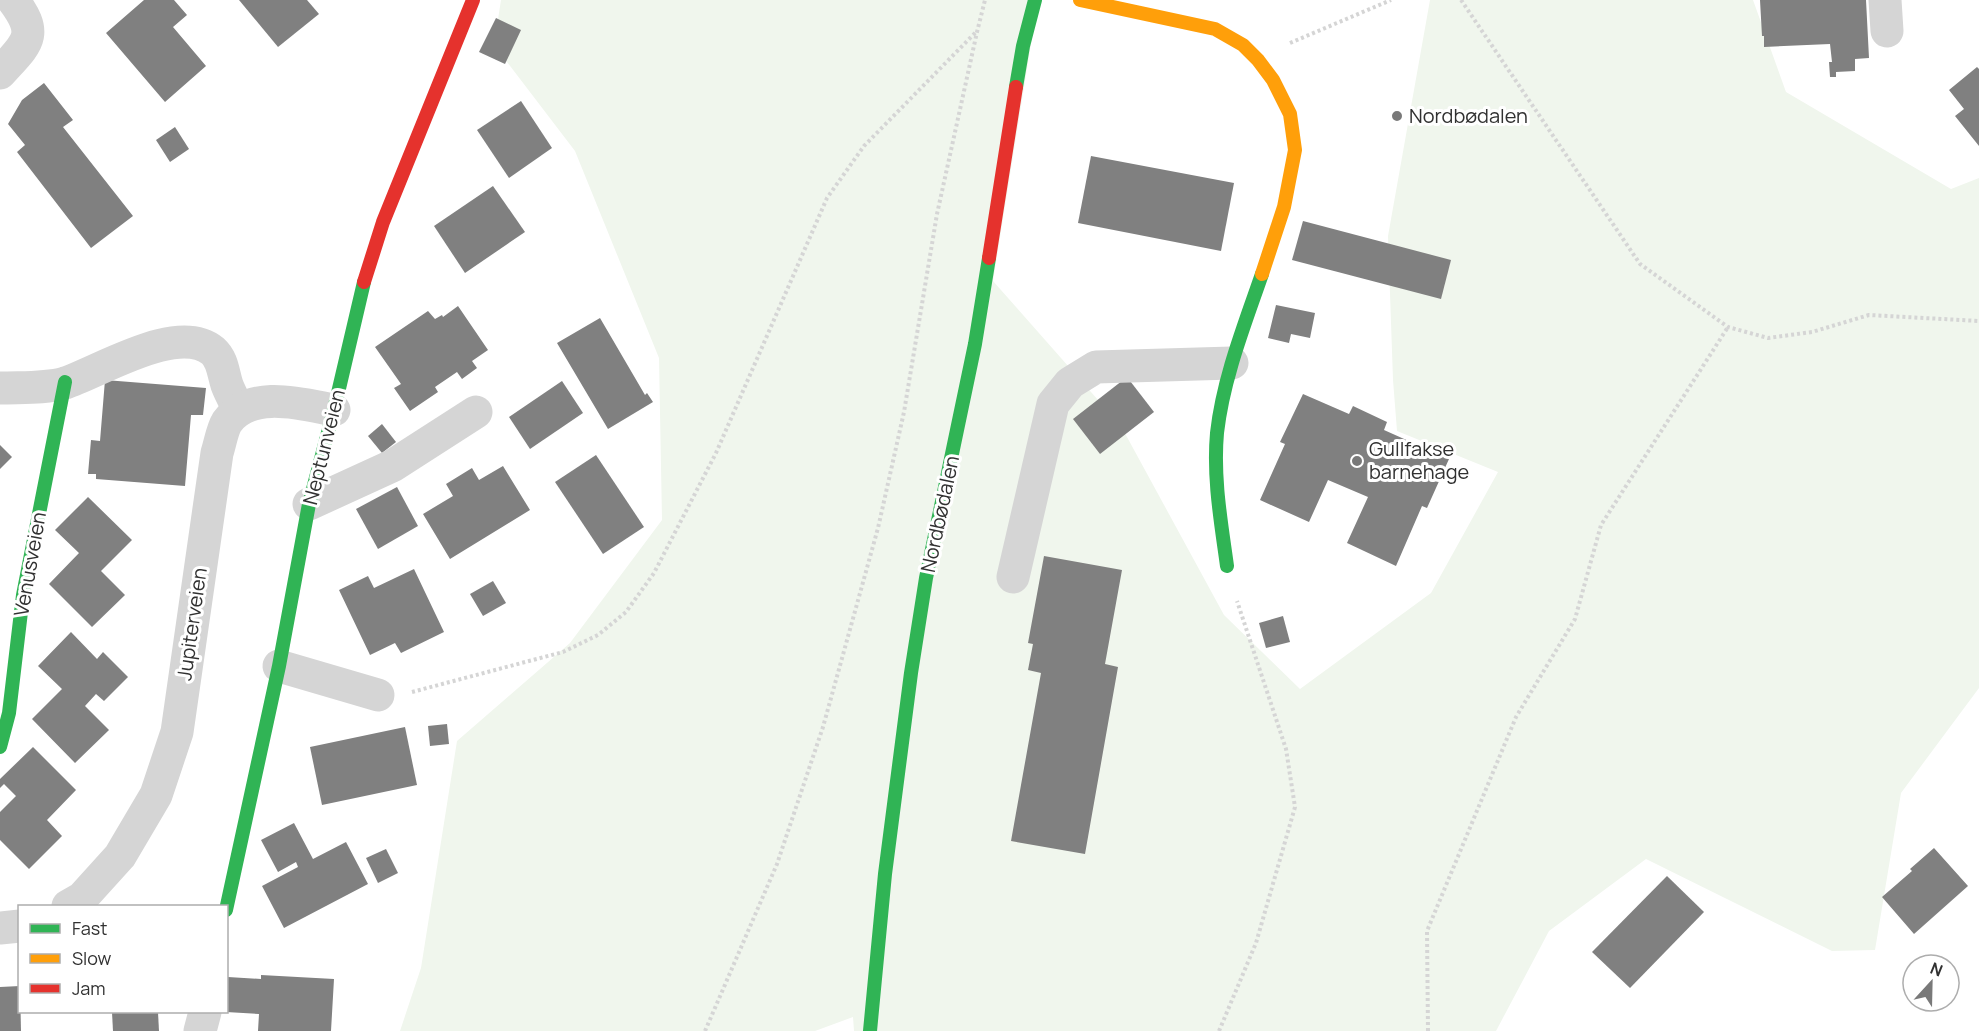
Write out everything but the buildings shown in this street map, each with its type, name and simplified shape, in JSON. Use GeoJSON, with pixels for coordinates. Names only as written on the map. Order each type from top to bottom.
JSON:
{"type":"FeatureCollection","features":[{"type":"Feature","properties":{"kind":"street"},"geometry":{"type":"LineString","coordinates":[[0,73],[24,46],[30,27],[13,0]]}},
{"type":"Feature","properties":{"kind":"street","name":"Neptunveien"},"geometry":{"type":"LineString","coordinates":[[227,905],[279,666],[309,504],[334,411],[360,294],[383,222],[473,0]]}},
{"type":"Feature","properties":{"kind":"street","name":"Nordbødalen"},"geometry":{"type":"LineString","coordinates":[[870,1031],[885,874],[912,663],[926,578],[975,344],[1023,46],[1035,0]]}},
{"type":"Feature","properties":{"kind":"street"},"geometry":{"type":"LineString","coordinates":[[1080,0],[1215,29],[1243,45],[1258,60],[1273,80],[1290,114],[1294,150],[1284,207],[1232,363],[1217,435],[1217,494],[1227,566]]}},
{"type":"Feature","properties":{"kind":"street"},"geometry":{"type":"LineString","coordinates":[[0,388],[49,386],[65,382],[132,354],[175,342],[202,345],[214,352],[222,365],[227,384],[239,410],[264,402],[291,402],[334,411]]}},
{"type":"Feature","properties":{"kind":"street"},"geometry":{"type":"LineString","coordinates":[[1013,577],[1053,404],[1070,383],[1096,367],[1232,363]]}},
{"type":"Feature","properties":{"kind":"street","name":"Venusveien"},"geometry":{"type":"LineString","coordinates":[[0,747],[9,713],[22,596],[65,382]]}},
{"type":"Feature","properties":{"kind":"street","name":"Jupiterveien"},"geometry":{"type":"LineString","coordinates":[[70,905],[82,898],[120,856],[156,795],[177,732],[217,453],[226,423],[239,410]]}},
{"type":"Feature","properties":{"kind":"street"},"geometry":{"type":"LineString","coordinates":[[309,504],[392,466],[476,412]]}},
{"type":"Feature","properties":{"kind":"street"},"geometry":{"type":"LineString","coordinates":[[279,666],[378,695]]}},
{"type":"Feature","properties":{"kind":"street"},"geometry":{"type":"LineString","coordinates":[[0,928],[18,926]]}},
{"type":"Feature","properties":{"kind":"street"},"geometry":{"type":"LineString","coordinates":[[200,1031],[204,1013]]}},
{"type":"Feature","properties":{"kind":"path"},"geometry":{"type":"LineString","coordinates":[[705,1031],[777,864],[823,727],[872,550],[904,412],[937,214],[986,0]]}},
{"type":"Feature","properties":{"kind":"path"},"geometry":{"type":"LineString","coordinates":[[1258,60],[1301,37],[1391,0]]}},
{"type":"Feature","properties":{"kind":"path"},"geometry":{"type":"LineString","coordinates":[[1461,0],[1640,264],[1728,327],[1768,338],[1812,332],[1869,315],[1979,321]]}},
{"type":"Feature","properties":{"kind":"path"},"geometry":{"type":"LineString","coordinates":[[378,695],[406,693],[563,652],[598,636],[626,612],[654,573],[716,453],[827,198],[864,146],[977,32]]}},
{"type":"Feature","properties":{"kind":"path"},"geometry":{"type":"LineString","coordinates":[[1428,1031],[1427,931],[1516,717],[1575,619],[1600,525],[1728,327]]}},
{"type":"Feature","properties":{"kind":"path"},"geometry":{"type":"LineString","coordinates":[[1219,1031],[1256,943],[1295,807],[1286,749],[1227,566]]}},
{"type":"Feature","properties":{"kind":"shaded area"},"geometry":{"type":"Polygon","coordinates":[[[501,0],[1038,0],[993,281],[1121,426],[1224,615],[1300,689],[1431,593],[1498,472],[1397,431],[1388,236],[1430,0],[1753,0],[1786,92],[1951,189],[1979,178],[1979,688],[1901,793],[1875,950],[1832,951],[1646,859],[1549,931],[1496,1031],[854,1031],[853,1017],[815,1031],[400,1031],[421,968],[457,741],[570,643],[662,520],[659,358],[575,151],[494,45],[501,0]]]}},
{"type":"Feature","properties":{"kind":"traffic: fast"},"geometry":{"type":"LineString","coordinates":[[1016,87],[1023,46],[1035,0]]}},
{"type":"Feature","properties":{"kind":"traffic: fast"},"geometry":{"type":"LineString","coordinates":[[870,1031],[885,874],[911,673],[926,578],[975,344],[989,258]]}},
{"type":"Feature","properties":{"kind":"traffic: fast"},"geometry":{"type":"LineString","coordinates":[[1227,566],[1217,483],[1217,433],[1229,373],[1262,274]]}},
{"type":"Feature","properties":{"kind":"traffic: fast"},"geometry":{"type":"LineString","coordinates":[[227,905],[279,666],[309,504],[364,282]]}},
{"type":"Feature","properties":{"kind":"traffic: fast"},"geometry":{"type":"LineString","coordinates":[[0,747],[9,713],[23,595],[65,382]]}},
{"type":"Feature","properties":{"kind":"traffic: slow"},"geometry":{"type":"LineString","coordinates":[[1080,0],[1215,29],[1243,45],[1273,80],[1290,114],[1295,150],[1284,207],[1262,274]]}},
{"type":"Feature","properties":{"kind":"traffic: jam"},"geometry":{"type":"LineString","coordinates":[[364,282],[383,222],[473,0]]}},
{"type":"Feature","properties":{"kind":"traffic: jam"},"geometry":{"type":"LineString","coordinates":[[989,258],[1016,87]]}},
{"type":"Feature","properties":{"kind":"place","name":"Nordbødalen"},"geometry":{"type":"Point","coordinates":[1397,116]}},
{"type":"Feature","properties":{"kind":"place","name":"Gullfakse barnehage"},"geometry":{"type":"Point","coordinates":[1357,461]}}]}
